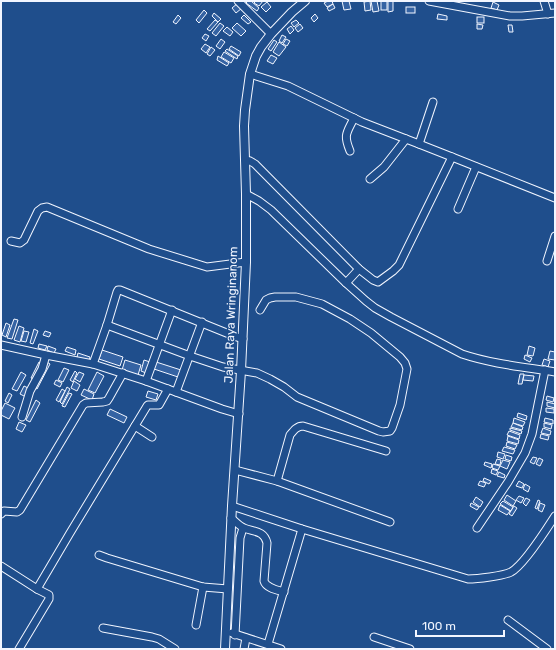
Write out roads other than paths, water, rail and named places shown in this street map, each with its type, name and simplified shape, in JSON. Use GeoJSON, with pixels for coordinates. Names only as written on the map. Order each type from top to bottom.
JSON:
{"type":"FeatureCollection","features":[{"type":"Feature","properties":{"kind":"main road","name":"Jalan Raya Wringinanom"},"geometry":{"type":"LineString","coordinates":[[225,649],[231,518],[243,338],[246,262],[244,126],[250,74],[256,56],[261,47],[300,2]]}},
{"type":"Feature","properties":{"kind":"street"},"geometry":{"type":"LineString","coordinates":[[238,1],[271,34]]}},
{"type":"Feature","properties":{"kind":"street"},"geometry":{"type":"LineString","coordinates":[[431,1],[510,16],[552,14],[544,1]]}},
{"type":"Feature","properties":{"kind":"street"},"geometry":{"type":"LineString","coordinates":[[250,74],[288,86],[354,118],[555,198]]}},
{"type":"Feature","properties":{"kind":"street"},"geometry":{"type":"LineString","coordinates":[[420,144],[433,102]]}},
{"type":"Feature","properties":{"kind":"street"},"geometry":{"type":"LineString","coordinates":[[350,151],[346,142],[346,137],[354,118]]}},
{"type":"Feature","properties":{"kind":"street"},"geometry":{"type":"LineString","coordinates":[[370,179],[384,167],[406,139]]}},
{"type":"Feature","properties":{"kind":"street"},"geometry":{"type":"LineString","coordinates":[[245,160],[255,164],[359,269],[378,282],[388,276],[396,268],[452,157]]}},
{"type":"Feature","properties":{"kind":"street"},"geometry":{"type":"LineString","coordinates":[[458,209],[476,167]]}},
{"type":"Feature","properties":{"kind":"street"},"geometry":{"type":"LineString","coordinates":[[246,194],[271,210],[346,283],[381,312],[459,352],[475,358],[555,372]]}},
{"type":"Feature","properties":{"kind":"street"},"geometry":{"type":"LineString","coordinates":[[11,241],[20,243],[24,240],[38,211],[47,207],[149,249],[207,267],[246,262]]}},
{"type":"Feature","properties":{"kind":"street"},"geometry":{"type":"LineString","coordinates":[[547,261],[555,236]]}},
{"type":"Feature","properties":{"kind":"street"},"geometry":{"type":"LineString","coordinates":[[346,283],[359,269]]}},
{"type":"Feature","properties":{"kind":"street"},"geometry":{"type":"LineString","coordinates":[[93,364],[118,290],[243,338]]}},
{"type":"Feature","properties":{"kind":"street"},"geometry":{"type":"LineString","coordinates":[[107,324],[223,367],[257,373],[284,387],[297,396],[379,431],[390,431],[400,404],[407,369],[405,363],[371,333],[350,319],[322,304],[296,297],[270,298],[266,300],[260,310]]}},
{"type":"Feature","properties":{"kind":"street"},"geometry":{"type":"LineString","coordinates":[[146,381],[172,310]]}},
{"type":"Feature","properties":{"kind":"street"},"geometry":{"type":"LineString","coordinates":[[176,392],[202,322]]}},
{"type":"Feature","properties":{"kind":"street"},"geometry":{"type":"LineString","coordinates":[[1,345],[93,364],[123,373],[239,414]]}},
{"type":"Feature","properties":{"kind":"street"},"geometry":{"type":"LineString","coordinates":[[22,417],[30,391],[42,368],[46,355]]}},
{"type":"Feature","properties":{"kind":"street"},"geometry":{"type":"LineString","coordinates":[[477,528],[508,482],[524,453],[532,434],[545,370]]}},
{"type":"Feature","properties":{"kind":"street"},"geometry":{"type":"LineString","coordinates":[[1,514],[4,512],[17,512],[20,510],[83,405],[86,403],[107,401],[123,373]]}},
{"type":"Feature","properties":{"kind":"street"},"geometry":{"type":"LineString","coordinates":[[37,589],[147,406],[158,406],[168,389]]}},
{"type":"Feature","properties":{"kind":"street"},"geometry":{"type":"LineString","coordinates":[[134,426],[152,437]]}},
{"type":"Feature","properties":{"kind":"street"},"geometry":{"type":"LineString","coordinates":[[277,481],[290,435],[299,426],[386,451]]}},
{"type":"Feature","properties":{"kind":"street"},"geometry":{"type":"LineString","coordinates":[[235,470],[277,481],[390,522]]}},
{"type":"Feature","properties":{"kind":"street"},"geometry":{"type":"LineString","coordinates":[[232,506],[302,529],[468,579],[511,572],[532,549],[555,516]]}},
{"type":"Feature","properties":{"kind":"street"},"geometry":{"type":"LineString","coordinates":[[231,518],[243,528],[253,530],[264,536],[266,543],[265,584],[284,592]]}},
{"type":"Feature","properties":{"kind":"street"},"geometry":{"type":"LineString","coordinates":[[235,634],[240,538],[243,528]]}},
{"type":"Feature","properties":{"kind":"street"},"geometry":{"type":"LineString","coordinates":[[268,644],[302,529]]}},
{"type":"Feature","properties":{"kind":"street"},"geometry":{"type":"LineString","coordinates":[[99,555],[205,587],[228,589]]}},
{"type":"Feature","properties":{"kind":"street"},"geometry":{"type":"LineString","coordinates":[[1,566],[49,595],[50,599],[19,649]]}},
{"type":"Feature","properties":{"kind":"street"},"geometry":{"type":"LineString","coordinates":[[196,625],[205,587]]}},
{"type":"Feature","properties":{"kind":"street"},"geometry":{"type":"LineString","coordinates":[[508,620],[547,649]]}},
{"type":"Feature","properties":{"kind":"street"},"geometry":{"type":"LineString","coordinates":[[103,628],[159,639],[175,649]]}},
{"type":"Feature","properties":{"kind":"street"},"geometry":{"type":"LineString","coordinates":[[226,632],[281,649]]}},
{"type":"Feature","properties":{"kind":"street"},"geometry":{"type":"LineString","coordinates":[[374,637],[410,649]]}},
{"type":"Feature","properties":{"kind":"street"},"geometry":{"type":"LineString","coordinates":[[244,649],[246,638]]}}]}
